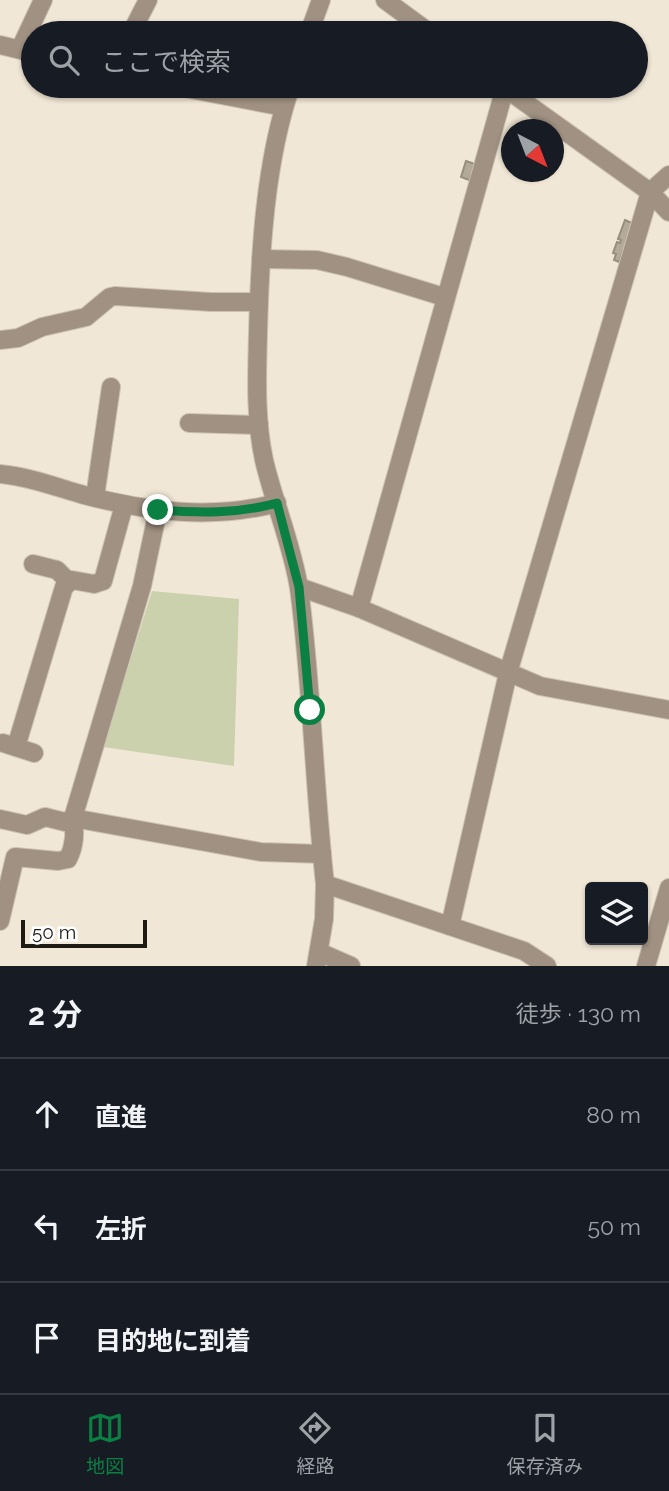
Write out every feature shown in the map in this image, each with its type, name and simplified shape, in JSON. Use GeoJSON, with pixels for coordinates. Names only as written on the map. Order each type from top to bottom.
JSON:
{"type":"FeatureCollection","features":[{"type":"Feature","properties":{"kind":"street"},"geometry":{"type":"LineString","coordinates":[[36,21],[43,0]]}},
{"type":"Feature","properties":{"kind":"street"},"geometry":{"type":"LineString","coordinates":[[137,21],[148,0]]}},
{"type":"Feature","properties":{"kind":"street"},"geometry":{"type":"LineString","coordinates":[[313,21],[321,0]]}},
{"type":"Feature","properties":{"kind":"street"},"geometry":{"type":"LineString","coordinates":[[384,0],[413,21]]}},
{"type":"Feature","properties":{"kind":"street"},"geometry":{"type":"LineString","coordinates":[[0,45],[21,50]]}},
{"type":"Feature","properties":{"kind":"street"},"geometry":{"type":"LineString","coordinates":[[237,98],[284,107]]}},
{"type":"Feature","properties":{"kind":"street"},"geometry":{"type":"LineString","coordinates":[[287,98],[268,188],[261,259],[256,382],[259,425],[264,460],[299,587],[326,884],[318,959],[351,966]]}},
{"type":"Feature","properties":{"kind":"street"},"geometry":{"type":"LineString","coordinates":[[359,608],[500,98]]}},
{"type":"Feature","properties":{"kind":"street"},"geometry":{"type":"LineString","coordinates":[[518,98],[650,192],[669,212]]}},
{"type":"Feature","properties":{"kind":"street"},"geometry":{"type":"LineString","coordinates":[[450,926],[508,673],[650,192],[669,175]]}},
{"type":"Feature","properties":{"kind":"street"},"geometry":{"type":"LineString","coordinates":[[261,259],[317,260],[444,297]]}},
{"type":"Feature","properties":{"kind":"street"},"geometry":{"type":"LineString","coordinates":[[0,340],[18,338],[42,327],[86,317],[110,297],[115,296],[258,302]]}},
{"type":"Feature","properties":{"kind":"street"},"geometry":{"type":"LineString","coordinates":[[95,497],[111,387]]}},
{"type":"Feature","properties":{"kind":"street"},"geometry":{"type":"LineString","coordinates":[[189,423],[259,425]]}},
{"type":"Feature","properties":{"kind":"street"},"geometry":{"type":"LineString","coordinates":[[0,474],[50,483],[124,505],[158,510],[231,512],[277,503]]}},
{"type":"Feature","properties":{"kind":"street"},"geometry":{"type":"LineString","coordinates":[[33,564],[57,570],[68,581],[94,584],[103,581],[124,505]]}},
{"type":"Feature","properties":{"kind":"street"},"geometry":{"type":"LineString","coordinates":[[0,921],[15,857],[58,861],[68,859],[75,834],[73,818],[142,586],[158,510]]}},
{"type":"Feature","properties":{"kind":"street"},"geometry":{"type":"LineString","coordinates":[[34,753],[9,745],[47,675],[64,587],[68,581]]}},
{"type":"Feature","properties":{"kind":"street"},"geometry":{"type":"LineString","coordinates":[[299,587],[359,608],[540,685],[669,710]]}},
{"type":"Feature","properties":{"kind":"street"},"geometry":{"type":"LineString","coordinates":[[0,819],[27,825],[45,817],[65,822],[73,818],[261,852],[322,854]]}},
{"type":"Feature","properties":{"kind":"street"},"geometry":{"type":"LineString","coordinates":[[326,884],[524,951],[547,966]]}},
{"type":"Feature","properties":{"kind":"street"},"geometry":{"type":"LineString","coordinates":[[646,966],[664,924],[669,888]]}},
{"type":"Feature","properties":{"kind":"green space"},"geometry":{"type":"Polygon","coordinates":[[[152,591],[239,599],[234,766],[103,747],[152,591]]]}},
{"type":"Feature","properties":{"kind":"building"},"geometry":{"type":"Polygon","coordinates":[[[466,161],[475,164],[469,180],[461,177],[466,161]]]}},
{"type":"Feature","properties":{"kind":"building"},"geometry":{"type":"Polygon","coordinates":[[[625,220],[634,224],[619,262],[614,260],[616,254],[613,253],[617,242],[620,243],[621,240],[618,239],[625,220]]]}},
{"type":"Feature","properties":{"kind":"route"},"geometry":{"type":"LineString","coordinates":[[158,510],[231,512],[277,503],[299,587],[310,710]]}}]}
